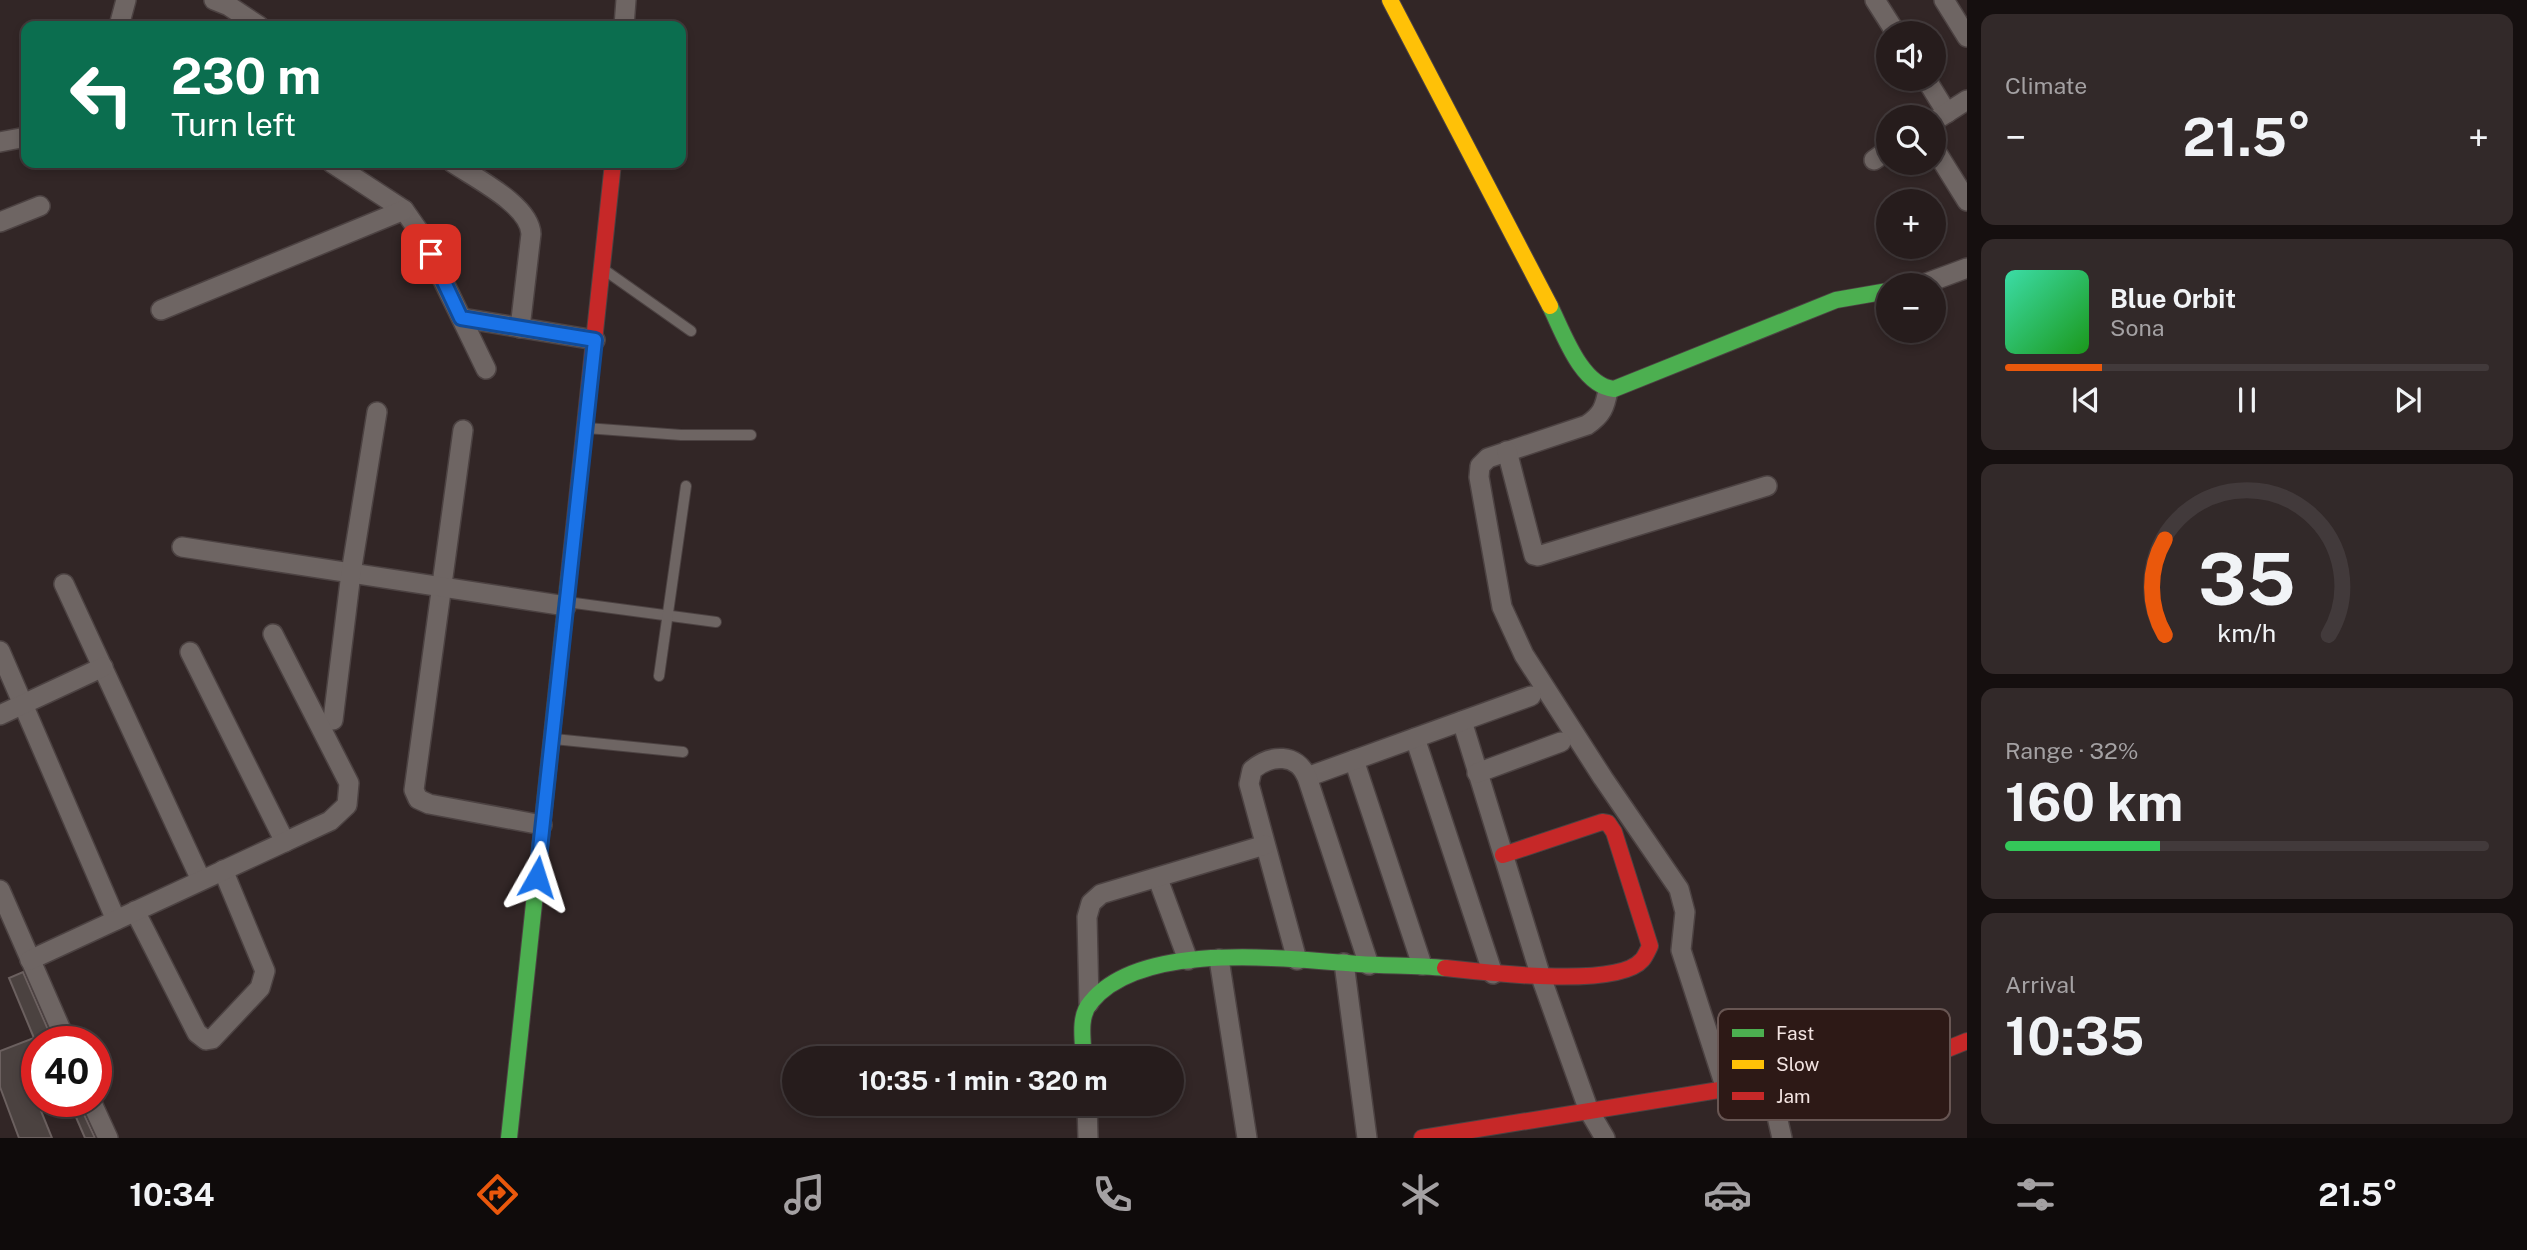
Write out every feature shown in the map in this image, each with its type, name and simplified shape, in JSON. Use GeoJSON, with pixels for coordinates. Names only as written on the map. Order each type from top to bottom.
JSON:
{"type":"FeatureCollection","features":[{"type":"Feature","properties":{"kind":"street"},"geometry":{"type":"LineString","coordinates":[[121,21],[127,0]]}},
{"type":"Feature","properties":{"kind":"street"},"geometry":{"type":"LineString","coordinates":[[214,0],[252,21]]}},
{"type":"Feature","properties":{"kind":"street"},"geometry":{"type":"LineString","coordinates":[[624,21],[626,0]]}},
{"type":"Feature","properties":{"kind":"street"},"geometry":{"type":"LineString","coordinates":[[1390,0],[1583,370],[1596,384],[1608,390],[1620,388],[1836,300],[1876,293]]}},
{"type":"Feature","properties":{"kind":"street"},"geometry":{"type":"LineString","coordinates":[[1875,0],[1888,21]]}},
{"type":"Feature","properties":{"kind":"street"},"geometry":{"type":"LineString","coordinates":[[1944,0],[1967,37]]}},
{"type":"Feature","properties":{"kind":"street"},"geometry":{"type":"LineString","coordinates":[[1946,114],[1967,100]]}},
{"type":"Feature","properties":{"kind":"street"},"geometry":{"type":"LineString","coordinates":[[0,142],[21,138]]}},
{"type":"Feature","properties":{"kind":"street"},"geometry":{"type":"LineString","coordinates":[[1946,167],[1967,201]]}},
{"type":"Feature","properties":{"kind":"street"},"geometry":{"type":"LineString","coordinates":[[340,168],[404,211],[420,233],[486,369]]}},
{"type":"Feature","properties":{"kind":"street"},"geometry":{"type":"LineString","coordinates":[[460,168],[514,205],[528,220],[531,234],[520,328]]}},
{"type":"Feature","properties":{"kind":"street"},"geometry":{"type":"LineString","coordinates":[[509,1138],[613,168]]}},
{"type":"Feature","properties":{"kind":"street"},"geometry":{"type":"LineString","coordinates":[[0,222],[40,206]]}},
{"type":"Feature","properties":{"kind":"street"},"geometry":{"type":"LineString","coordinates":[[162,310],[404,211]]}},
{"type":"Feature","properties":{"kind":"street"},"geometry":{"type":"LineString","coordinates":[[1946,276],[1967,268]]}},
{"type":"Feature","properties":{"kind":"street"},"geometry":{"type":"LineString","coordinates":[[461,318],[595,340]]}},
{"type":"Feature","properties":{"kind":"street"},"geometry":{"type":"LineString","coordinates":[[1608,390],[1604,410],[1598,418],[1587,425],[1488,458],[1480,466],[1479,477],[1502,607],[1524,655],[1679,889],[1685,912],[1681,950],[1718,1064]]}},
{"type":"Feature","properties":{"kind":"street"},"geometry":{"type":"LineString","coordinates":[[333,720],[351,573],[377,412]]}},
{"type":"Feature","properties":{"kind":"street"},"geometry":{"type":"LineString","coordinates":[[463,430],[415,795],[429,804],[542,825]]}},
{"type":"Feature","properties":{"kind":"street"},"geometry":{"type":"LineString","coordinates":[[1507,452],[1534,555],[1538,556],[1766,486]]}},
{"type":"Feature","properties":{"kind":"street"},"geometry":{"type":"LineString","coordinates":[[182,547],[566,604]]}},
{"type":"Feature","properties":{"kind":"street"},"geometry":{"type":"LineString","coordinates":[[64,584],[201,880]]}},
{"type":"Feature","properties":{"kind":"street"},"geometry":{"type":"LineString","coordinates":[[30,960],[330,821],[347,805],[349,783],[273,634]]}},
{"type":"Feature","properties":{"kind":"street"},"geometry":{"type":"LineString","coordinates":[[0,651],[116,920]]}},
{"type":"Feature","properties":{"kind":"street"},"geometry":{"type":"LineString","coordinates":[[190,652],[285,842]]}},
{"type":"Feature","properties":{"kind":"street"},"geometry":{"type":"LineString","coordinates":[[0,715],[103,667]]}},
{"type":"Feature","properties":{"kind":"street"},"geometry":{"type":"LineString","coordinates":[[1307,777],[1531,696]]}},
{"type":"Feature","properties":{"kind":"street"},"geometry":{"type":"LineString","coordinates":[[1461,721],[1541,977],[1589,1111],[1605,1138]]}},
{"type":"Feature","properties":{"kind":"street"},"geometry":{"type":"LineString","coordinates":[[1415,738],[1493,974]]}},
{"type":"Feature","properties":{"kind":"street"},"geometry":{"type":"LineString","coordinates":[[1478,773],[1561,742]]}},
{"type":"Feature","properties":{"kind":"street"},"geometry":{"type":"LineString","coordinates":[[1297,960],[1250,792],[1249,776],[1252,769],[1259,764],[1289,758],[1303,768],[1307,777],[1369,965]]}},
{"type":"Feature","properties":{"kind":"street"},"geometry":{"type":"LineString","coordinates":[[1354,760],[1422,965]]}},
{"type":"Feature","properties":{"kind":"street"},"geometry":{"type":"LineString","coordinates":[[1084,1046],[1084,1012],[1089,1003],[1111,982],[1162,964],[1219,958],[1297,960],[1369,965],[1422,965],[1541,977],[1588,977],[1629,968],[1644,961],[1650,954],[1615,832],[1608,823],[1602,822],[1503,855]]}},
{"type":"Feature","properties":{"kind":"street"},"geometry":{"type":"LineString","coordinates":[[1089,1003],[1087,917],[1091,903],[1101,894],[1265,845]]}},
{"type":"Feature","properties":{"kind":"street"},"geometry":{"type":"LineString","coordinates":[[135,911],[197,1033],[206,1040],[212,1039],[260,988],[265,977],[265,971],[223,870]]}},
{"type":"Feature","properties":{"kind":"street"},"geometry":{"type":"LineString","coordinates":[[1158,879],[1188,960]]}},
{"type":"Feature","properties":{"kind":"street"},"geometry":{"type":"LineString","coordinates":[[0,890],[59,1026]]}},
{"type":"Feature","properties":{"kind":"street"},"geometry":{"type":"LineString","coordinates":[[1219,958],[1247,1138]]}},
{"type":"Feature","properties":{"kind":"street"},"geometry":{"type":"LineString","coordinates":[[1344,963],[1367,1138]]}},
{"type":"Feature","properties":{"kind":"street"},"geometry":{"type":"LineString","coordinates":[[1950,1048],[1967,1041]]}},
{"type":"Feature","properties":{"kind":"street"},"geometry":{"type":"LineString","coordinates":[[1422,1138],[1512,1131],[1589,1111],[1718,1090]]}},
{"type":"Feature","properties":{"kind":"street"},"geometry":{"type":"LineString","coordinates":[[1087,1116],[1088,1138]]}},
{"type":"Feature","properties":{"kind":"street"},"geometry":{"type":"LineString","coordinates":[[99,1117],[108,1138]]}},
{"type":"Feature","properties":{"kind":"street"},"geometry":{"type":"LineString","coordinates":[[1778,1120],[1782,1138]]}},
{"type":"Feature","properties":{"kind":"lane"},"geometry":{"type":"LineString","coordinates":[[603,269],[691,331]]}},
{"type":"Feature","properties":{"kind":"lane"},"geometry":{"type":"LineString","coordinates":[[585,428],[681,435],[751,435]]}},
{"type":"Feature","properties":{"kind":"lane"},"geometry":{"type":"LineString","coordinates":[[659,676],[686,486]]}},
{"type":"Feature","properties":{"kind":"lane"},"geometry":{"type":"LineString","coordinates":[[566,604],[716,622]]}},
{"type":"Feature","properties":{"kind":"lane"},"geometry":{"type":"LineString","coordinates":[[552,738],[683,752]]}},
{"type":"Feature","properties":{"kind":"building"},"geometry":{"type":"Polygon","coordinates":[[[23,972],[46,1026],[29,1026],[9,978],[23,972]]]}},
{"type":"Feature","properties":{"kind":"building"},"geometry":{"type":"Polygon","coordinates":[[[21,1043],[21,1117],[43,1117],[52,1138],[19,1138],[0,1087],[0,1051],[21,1043]]]}},
{"type":"Feature","properties":{"kind":"building"},"geometry":{"type":"Polygon","coordinates":[[[76,1117],[85,1117],[95,1138],[85,1138],[76,1117]]]}},
{"type":"Feature","properties":{"kind":"traffic: fast"},"geometry":{"type":"LineString","coordinates":[[1550,306],[1567,343],[1583,368],[1602,386],[1614,389],[1836,300],[1876,293]]}},
{"type":"Feature","properties":{"kind":"traffic: fast"},"geometry":{"type":"LineString","coordinates":[[509,1138],[569,575]]}},
{"type":"Feature","properties":{"kind":"traffic: fast"},"geometry":{"type":"LineString","coordinates":[[1083,1046],[1084,1014],[1091,1002],[1114,982],[1144,969],[1179,961],[1256,957],[1445,968]]}},
{"type":"Feature","properties":{"kind":"traffic: slow"},"geometry":{"type":"LineString","coordinates":[[1390,0],[1550,306]]}},
{"type":"Feature","properties":{"kind":"traffic: jam"},"geometry":{"type":"LineString","coordinates":[[569,575],[612,168]]}},
{"type":"Feature","properties":{"kind":"traffic: jam"},"geometry":{"type":"LineString","coordinates":[[1445,968],[1517,975],[1606,974],[1628,969],[1642,960],[1650,946],[1614,832],[1608,823],[1602,822],[1503,855]]}},
{"type":"Feature","properties":{"kind":"traffic: jam"},"geometry":{"type":"LineString","coordinates":[[1950,1048],[1967,1041]]}},
{"type":"Feature","properties":{"kind":"traffic: jam"},"geometry":{"type":"LineString","coordinates":[[1422,1138],[1718,1090]]}},
{"type":"Feature","properties":{"kind":"route"},"geometry":{"type":"LineString","coordinates":[[431,254],[461,318],[595,340],[537,877]]}}]}
